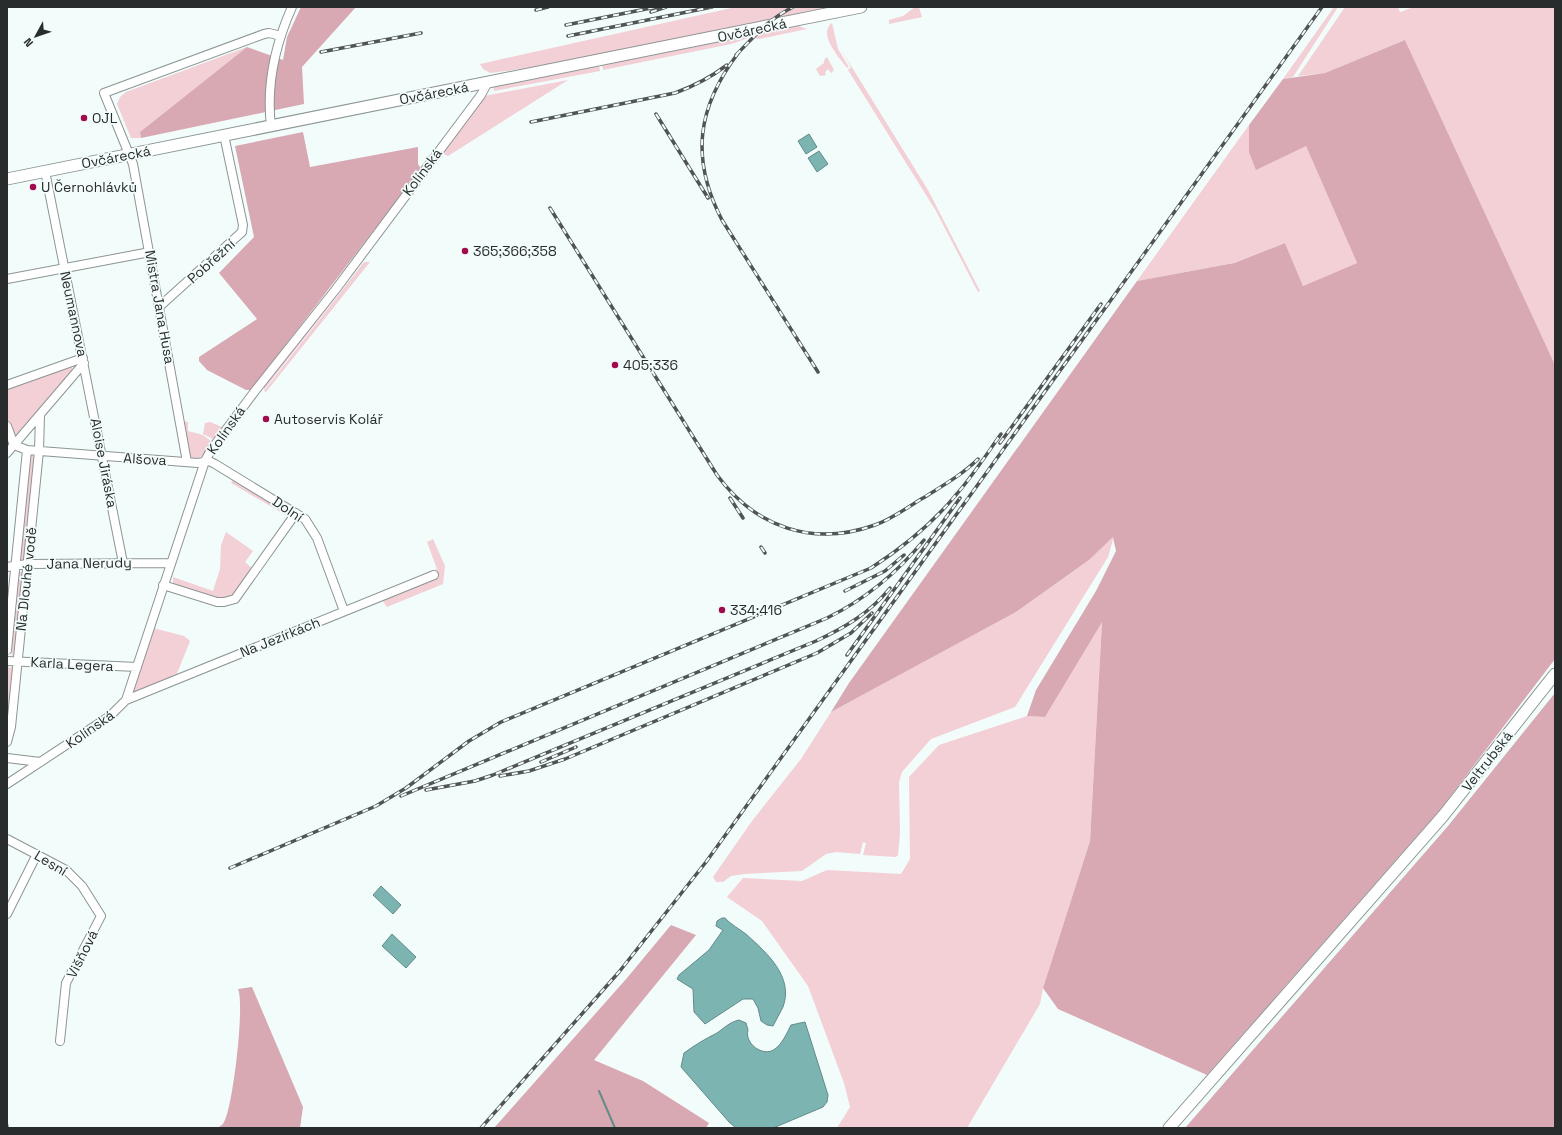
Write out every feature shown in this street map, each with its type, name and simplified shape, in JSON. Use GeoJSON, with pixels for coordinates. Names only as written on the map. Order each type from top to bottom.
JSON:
{"type":"FeatureCollection","features":[{"type":"Feature","properties":{"kind":"main road","name":"Ovčárecká"},"geometry":{"type":"LineString","coordinates":[[7,179],[861,7]]}},
{"type":"Feature","properties":{"kind":"main road","name":"Veltrubská"},"geometry":{"type":"LineString","coordinates":[[1169,1128],[1416,847],[1482,769],[1555,674]]}},
{"type":"Feature","properties":{"kind":"street"},"geometry":{"type":"LineString","coordinates":[[271,126],[270,87],[281,36],[292,7]]}},
{"type":"Feature","properties":{"kind":"street","name":"Mistra Jana Husa"},"geometry":{"type":"LineString","coordinates":[[186,462],[150,252],[133,164],[104,93],[264,34],[269,33],[281,36]]}},
{"type":"Feature","properties":{"kind":"street","name":"Kolínská"},"geometry":{"type":"LineString","coordinates":[[7,784],[110,716],[126,700],[170,563],[205,461],[211,450],[250,397],[336,288],[481,95],[488,82]]}},
{"type":"Feature","properties":{"kind":"street","name":"Pobřežní"},"geometry":{"type":"LineString","coordinates":[[159,307],[242,232],[243,225],[224,135]]}},
{"type":"Feature","properties":{"kind":"street","name":"Neumannova"},"geometry":{"type":"LineString","coordinates":[[7,453],[40,415],[83,361],[45,171]]}},
{"type":"Feature","properties":{"kind":"street"},"geometry":{"type":"LineString","coordinates":[[7,279],[150,252]]}},
{"type":"Feature","properties":{"kind":"street"},"geometry":{"type":"LineString","coordinates":[[7,385],[83,361]]}},
{"type":"Feature","properties":{"kind":"street","name":"Aloise Jiráska"},"geometry":{"type":"LineString","coordinates":[[83,361],[123,563]]}},
{"type":"Feature","properties":{"kind":"street","name":"Na Dlouhé vodě"},"geometry":{"type":"LineString","coordinates":[[7,742],[11,727],[18,661],[39,451],[40,415]]}},
{"type":"Feature","properties":{"kind":"street"},"geometry":{"type":"LineString","coordinates":[[7,426],[14,445]]}},
{"type":"Feature","properties":{"kind":"street","name":"Alšova"},"geometry":{"type":"LineString","coordinates":[[14,445],[27,450],[103,457],[186,462],[205,461]]}},
{"type":"Feature","properties":{"kind":"street","name":"Na Dlouhé vodě"},"geometry":{"type":"LineString","coordinates":[[7,650],[11,566],[27,450]]}},
{"type":"Feature","properties":{"kind":"street","name":"Dolní"},"geometry":{"type":"LineString","coordinates":[[205,461],[215,464],[305,519],[317,538],[344,611]]}},
{"type":"Feature","properties":{"kind":"street"},"geometry":{"type":"LineString","coordinates":[[163,585],[217,602],[235,599],[296,513]]}},
{"type":"Feature","properties":{"kind":"street","name":"Jana Nerudy"},"geometry":{"type":"LineString","coordinates":[[11,566],[27,564],[170,563]]}},
{"type":"Feature","properties":{"kind":"street","name":"Na Jezírkách"},"geometry":{"type":"LineString","coordinates":[[126,700],[434,575]]}},
{"type":"Feature","properties":{"kind":"street","name":"Karla Legera"},"geometry":{"type":"LineString","coordinates":[[7,661],[137,667]]}},
{"type":"Feature","properties":{"kind":"street"},"geometry":{"type":"LineString","coordinates":[[7,758],[40,762]]}},
{"type":"Feature","properties":{"kind":"street","name":"Lesní"},"geometry":{"type":"LineString","coordinates":[[7,839],[66,870],[82,886],[101,916]]}},
{"type":"Feature","properties":{"kind":"street"},"geometry":{"type":"LineString","coordinates":[[7,914],[37,854]]}},
{"type":"Feature","properties":{"kind":"street","name":"Višňová"},"geometry":{"type":"LineString","coordinates":[[60,1041],[66,983],[101,916]]}},
{"type":"Feature","properties":{"kind":"shaded area"},"geometry":{"type":"Polygon","coordinates":[[[301,7],[356,7],[302,67],[304,104],[141,138],[140,132],[247,47],[283,60],[287,37],[301,7]]]}},
{"type":"Feature","properties":{"kind":"shaded area"},"geometry":{"type":"Polygon","coordinates":[[[736,7],[829,7],[618,53],[533,67],[490,73],[483,69],[480,64],[736,7]]]}},
{"type":"Feature","properties":{"kind":"shaded area"},"geometry":{"type":"Polygon","coordinates":[[[915,7],[919,7],[922,17],[889,24],[889,20],[903,16],[915,7]]]}},
{"type":"Feature","properties":{"kind":"shaded area"},"geometry":{"type":"Polygon","coordinates":[[[1334,7],[1338,7],[1293,77],[1283,79],[1334,7]]]}},
{"type":"Feature","properties":{"kind":"shaded area"},"geometry":{"type":"Polygon","coordinates":[[[1345,7],[1398,7],[1400,12],[1414,7],[1555,7],[1555,365],[1405,40],[1325,73],[1298,76],[1345,7]]]}},
{"type":"Feature","properties":{"kind":"shaded area"},"geometry":{"type":"Polygon","coordinates":[[[832,23],[838,49],[849,67],[847,68],[831,46],[828,39],[828,28],[832,23]]]}},
{"type":"Feature","properties":{"kind":"shaded area"},"geometry":{"type":"Polygon","coordinates":[[[796,25],[807,29],[759,39],[754,38],[759,33],[796,25]]]}},
{"type":"Feature","properties":{"kind":"shaded area"},"geometry":{"type":"Polygon","coordinates":[[[754,34],[731,44],[603,70],[602,65],[754,34]]]}},
{"type":"Feature","properties":{"kind":"shaded area"},"geometry":{"type":"Polygon","coordinates":[[[1405,40],[1555,365],[1555,659],[1440,810],[1207,1075],[1058,1009],[1043,988],[1090,841],[1102,622],[1045,717],[1027,716],[1036,690],[1096,591],[1116,551],[1113,537],[1089,560],[1016,612],[831,712],[849,683],[1137,281],[1234,263],[1285,243],[1303,286],[1357,263],[1306,146],[1256,170],[1249,152],[1249,125],[1283,79],[1325,73],[1405,40]]]}},
{"type":"Feature","properties":{"kind":"shaded area"},"geometry":{"type":"Polygon","coordinates":[[[247,47],[140,132],[141,138],[131,138],[117,104],[120,97],[126,92],[247,47]]]}},
{"type":"Feature","properties":{"kind":"shaded area"},"geometry":{"type":"Polygon","coordinates":[[[840,48],[928,190],[980,291],[978,292],[936,211],[848,70],[851,67],[840,48]]]}},
{"type":"Feature","properties":{"kind":"shaded area"},"geometry":{"type":"Polygon","coordinates":[[[827,57],[834,70],[831,73],[828,69],[825,72],[826,75],[820,76],[816,69],[824,63],[824,60],[827,57]]]}},
{"type":"Feature","properties":{"kind":"shaded area"},"geometry":{"type":"Polygon","coordinates":[[[599,65],[600,71],[494,91],[493,86],[599,65]]]}},
{"type":"Feature","properties":{"kind":"shaded area"},"geometry":{"type":"Polygon","coordinates":[[[568,80],[448,156],[441,153],[484,96],[568,80]]]}},
{"type":"Feature","properties":{"kind":"shaded area"},"geometry":{"type":"Polygon","coordinates":[[[1249,125],[1249,152],[1306,146],[1357,263],[1303,286],[1285,243],[1233,263],[1137,281],[1249,125]]]}},
{"type":"Feature","properties":{"kind":"shaded area"},"geometry":{"type":"Polygon","coordinates":[[[303,132],[310,167],[418,147],[418,164],[421,169],[251,390],[246,390],[207,370],[199,361],[199,357],[257,319],[219,273],[254,237],[235,146],[303,132]]]}},
{"type":"Feature","properties":{"kind":"shaded area"},"geometry":{"type":"Polygon","coordinates":[[[362,262],[264,390],[264,385],[358,264],[362,262]]]}},
{"type":"Feature","properties":{"kind":"shaded area"},"geometry":{"type":"Polygon","coordinates":[[[364,262],[370,262],[266,392],[264,391],[364,262]]]}},
{"type":"Feature","properties":{"kind":"shaded area"},"geometry":{"type":"Polygon","coordinates":[[[71,364],[73,372],[15,436],[7,419],[7,387],[71,364]]]}},
{"type":"Feature","properties":{"kind":"shaded area"},"geometry":{"type":"Polygon","coordinates":[[[183,421],[188,422],[188,431],[203,435],[211,441],[204,455],[196,459],[190,458],[183,421]]]}},
{"type":"Feature","properties":{"kind":"shaded area"},"geometry":{"type":"Polygon","coordinates":[[[210,422],[222,427],[213,439],[203,434],[205,423],[210,422]]]}},
{"type":"Feature","properties":{"kind":"shaded area"},"geometry":{"type":"Polygon","coordinates":[[[29,454],[35,455],[25,560],[20,561],[29,454]]]}},
{"type":"Feature","properties":{"kind":"shaded area"},"geometry":{"type":"Polygon","coordinates":[[[234,477],[291,512],[289,517],[231,483],[234,477]]]}},
{"type":"Feature","properties":{"kind":"shaded area"},"geometry":{"type":"Polygon","coordinates":[[[226,532],[253,551],[245,562],[253,569],[237,595],[222,601],[173,585],[173,577],[213,591],[220,569],[221,545],[226,532]]]}},
{"type":"Feature","properties":{"kind":"shaded area"},"geometry":{"type":"Polygon","coordinates":[[[1114,536],[1108,557],[1015,707],[931,739],[902,772],[899,782],[900,833],[898,855],[896,857],[863,855],[866,843],[863,842],[860,854],[836,852],[826,854],[802,871],[744,874],[731,876],[723,882],[716,882],[713,877],[752,821],[801,759],[831,712],[1016,612],[1089,560],[1114,536]]]}},
{"type":"Feature","properties":{"kind":"shaded area"},"geometry":{"type":"Polygon","coordinates":[[[433,539],[445,566],[443,584],[387,607],[382,600],[427,578],[425,573],[437,569],[427,542],[433,539]]]}},
{"type":"Feature","properties":{"kind":"shaded area"},"geometry":{"type":"Polygon","coordinates":[[[19,572],[24,572],[21,601],[19,601],[18,607],[20,608],[13,656],[11,654],[19,572]]]}},
{"type":"Feature","properties":{"kind":"shaded area"},"geometry":{"type":"Polygon","coordinates":[[[1102,621],[1090,841],[1043,988],[1040,1004],[967,1128],[837,1128],[850,1107],[844,1083],[808,986],[762,921],[727,897],[743,878],[802,881],[827,870],[901,874],[910,859],[909,777],[939,745],[1027,716],[1045,717],[1102,621]]]}},
{"type":"Feature","properties":{"kind":"shaded area"},"geometry":{"type":"Polygon","coordinates":[[[153,628],[184,636],[190,641],[176,676],[139,692],[134,691],[133,686],[153,628]]]}},
{"type":"Feature","properties":{"kind":"shaded area"},"geometry":{"type":"Polygon","coordinates":[[[7,666],[10,668],[13,667],[7,737],[7,666]]]}},
{"type":"Feature","properties":{"kind":"shaded area"},"geometry":{"type":"Polygon","coordinates":[[[1555,693],[1555,1128],[1185,1128],[1448,826],[1555,693]]]}},
{"type":"Feature","properties":{"kind":"shaded area"},"geometry":{"type":"Polygon","coordinates":[[[671,925],[696,935],[594,1060],[643,1081],[709,1123],[706,1128],[494,1128],[627,978],[671,925]]]}},
{"type":"Feature","properties":{"kind":"shaded area"},"geometry":{"type":"Polygon","coordinates":[[[252,987],[303,1107],[300,1128],[217,1128],[224,1123],[231,1097],[239,1033],[240,998],[238,989],[252,987]]]}},
{"type":"Feature","properties":{"kind":"water"},"geometry":{"type":"Polygon","coordinates":[[[809,134],[817,147],[806,154],[798,141],[809,134]]]}},
{"type":"Feature","properties":{"kind":"water"},"geometry":{"type":"Polygon","coordinates":[[[819,151],[828,164],[817,172],[808,158],[819,151]]]}},
{"type":"Feature","properties":{"kind":"water"},"geometry":{"type":"Polygon","coordinates":[[[381,886],[401,905],[393,914],[373,895],[381,886]]]}},
{"type":"Feature","properties":{"kind":"water"},"geometry":{"type":"Polygon","coordinates":[[[725,918],[763,950],[777,966],[782,976],[785,986],[785,996],[783,1007],[773,1026],[767,1025],[761,1021],[758,1008],[753,999],[743,999],[705,1024],[694,1012],[693,989],[677,979],[679,975],[709,950],[723,930],[716,926],[717,921],[725,918]]]}},
{"type":"Feature","properties":{"kind":"water"},"geometry":{"type":"Polygon","coordinates":[[[392,934],[416,957],[406,968],[382,946],[392,934]]]}},
{"type":"Feature","properties":{"kind":"water"},"geometry":{"type":"Polygon","coordinates":[[[739,1020],[746,1023],[749,1040],[752,1044],[756,1048],[765,1052],[778,1047],[791,1025],[805,1022],[828,1095],[827,1102],[823,1107],[773,1128],[736,1128],[729,1122],[681,1067],[684,1053],[730,1024],[739,1020]]]}},
{"type":"Feature","properties":{"kind":"waterway"},"geometry":{"type":"LineString","coordinates":[[599,1091],[615,1128]]}},
{"type":"Feature","properties":{"kind":"waterway"},"geometry":{"type":"LineString","coordinates":[[7,1123],[8,1128]]}},
{"type":"Feature","properties":{"kind":"railway"},"geometry":{"type":"LineString","coordinates":[[536,10],[548,7]]}},
{"type":"Feature","properties":{"kind":"railway"},"geometry":{"type":"LineString","coordinates":[[566,25],[656,7]]}},
{"type":"Feature","properties":{"kind":"railway"},"geometry":{"type":"LineString","coordinates":[[651,12],[666,7]]}},
{"type":"Feature","properties":{"kind":"railway"},"geometry":{"type":"LineString","coordinates":[[568,36],[712,7]]}},
{"type":"Feature","properties":{"kind":"railway"},"geometry":{"type":"LineString","coordinates":[[736,55],[768,23],[793,7]]}},
{"type":"Feature","properties":{"kind":"railway"},"geometry":{"type":"LineString","coordinates":[[481,1128],[619,972],[706,862],[1322,7]]}},
{"type":"Feature","properties":{"kind":"railway"},"geometry":{"type":"LineString","coordinates":[[321,52],[421,33]]}},
{"type":"Feature","properties":{"kind":"railway"},"geometry":{"type":"LineString","coordinates":[[739,52],[725,72],[714,93],[707,113],[703,133],[702,154],[705,175],[712,197],[722,220],[818,372]]}},
{"type":"Feature","properties":{"kind":"railway"},"geometry":{"type":"LineString","coordinates":[[531,122],[675,93],[689,88],[727,65]]}},
{"type":"Feature","properties":{"kind":"railway"},"geometry":{"type":"LineString","coordinates":[[656,114],[708,198]]}},
{"type":"Feature","properties":{"kind":"railway"},"geometry":{"type":"LineString","coordinates":[[550,208],[717,475],[732,493],[749,508],[768,520],[787,528],[808,533],[830,534],[852,531],[875,525],[894,516],[945,485],[978,459]]}},
{"type":"Feature","properties":{"kind":"railway"},"geometry":{"type":"LineString","coordinates":[[1000,443],[1101,304]]}},
{"type":"Feature","properties":{"kind":"railway"},"geometry":{"type":"LineString","coordinates":[[230,868],[376,806],[406,788],[469,741],[501,722],[871,568],[905,544],[946,507],[979,466],[1001,434]]}},
{"type":"Feature","properties":{"kind":"railway"},"geometry":{"type":"LineString","coordinates":[[730,498],[743,518]]}},
{"type":"Feature","properties":{"kind":"railway"},"geometry":{"type":"LineString","coordinates":[[847,655],[960,498]]}},
{"type":"Feature","properties":{"kind":"railway"},"geometry":{"type":"LineString","coordinates":[[401,796],[827,618],[868,594],[892,574],[924,540]]}},
{"type":"Feature","properties":{"kind":"railway"},"geometry":{"type":"LineString","coordinates":[[761,547],[765,553]]}},
{"type":"Feature","properties":{"kind":"railway"},"geometry":{"type":"LineString","coordinates":[[845,591],[885,571],[904,555]]}},
{"type":"Feature","properties":{"kind":"railway"},"geometry":{"type":"LineString","coordinates":[[426,790],[475,781],[493,775],[816,641],[837,631],[856,619],[874,605],[890,588]]}},
{"type":"Feature","properties":{"kind":"railway"},"geometry":{"type":"LineString","coordinates":[[500,776],[529,771],[565,759],[817,653],[851,633],[872,613]]}},
{"type":"Feature","properties":{"kind":"railway"},"geometry":{"type":"LineString","coordinates":[[541,762],[576,747]]}},
{"type":"Feature","properties":{"kind":"place","name":"OJL"},"geometry":{"type":"Point","coordinates":[84,118]}},
{"type":"Feature","properties":{"kind":"place","name":"U Černohlávků"},"geometry":{"type":"Point","coordinates":[33,187]}},
{"type":"Feature","properties":{"kind":"place","name":"365;366;358"},"geometry":{"type":"Point","coordinates":[465,251]}},
{"type":"Feature","properties":{"kind":"place","name":"405;336"},"geometry":{"type":"Point","coordinates":[615,365]}},
{"type":"Feature","properties":{"kind":"place","name":"Autoservis Kolář"},"geometry":{"type":"Point","coordinates":[266,419]}},
{"type":"Feature","properties":{"kind":"place","name":"334;416"},"geometry":{"type":"Point","coordinates":[722,610]}}]}
